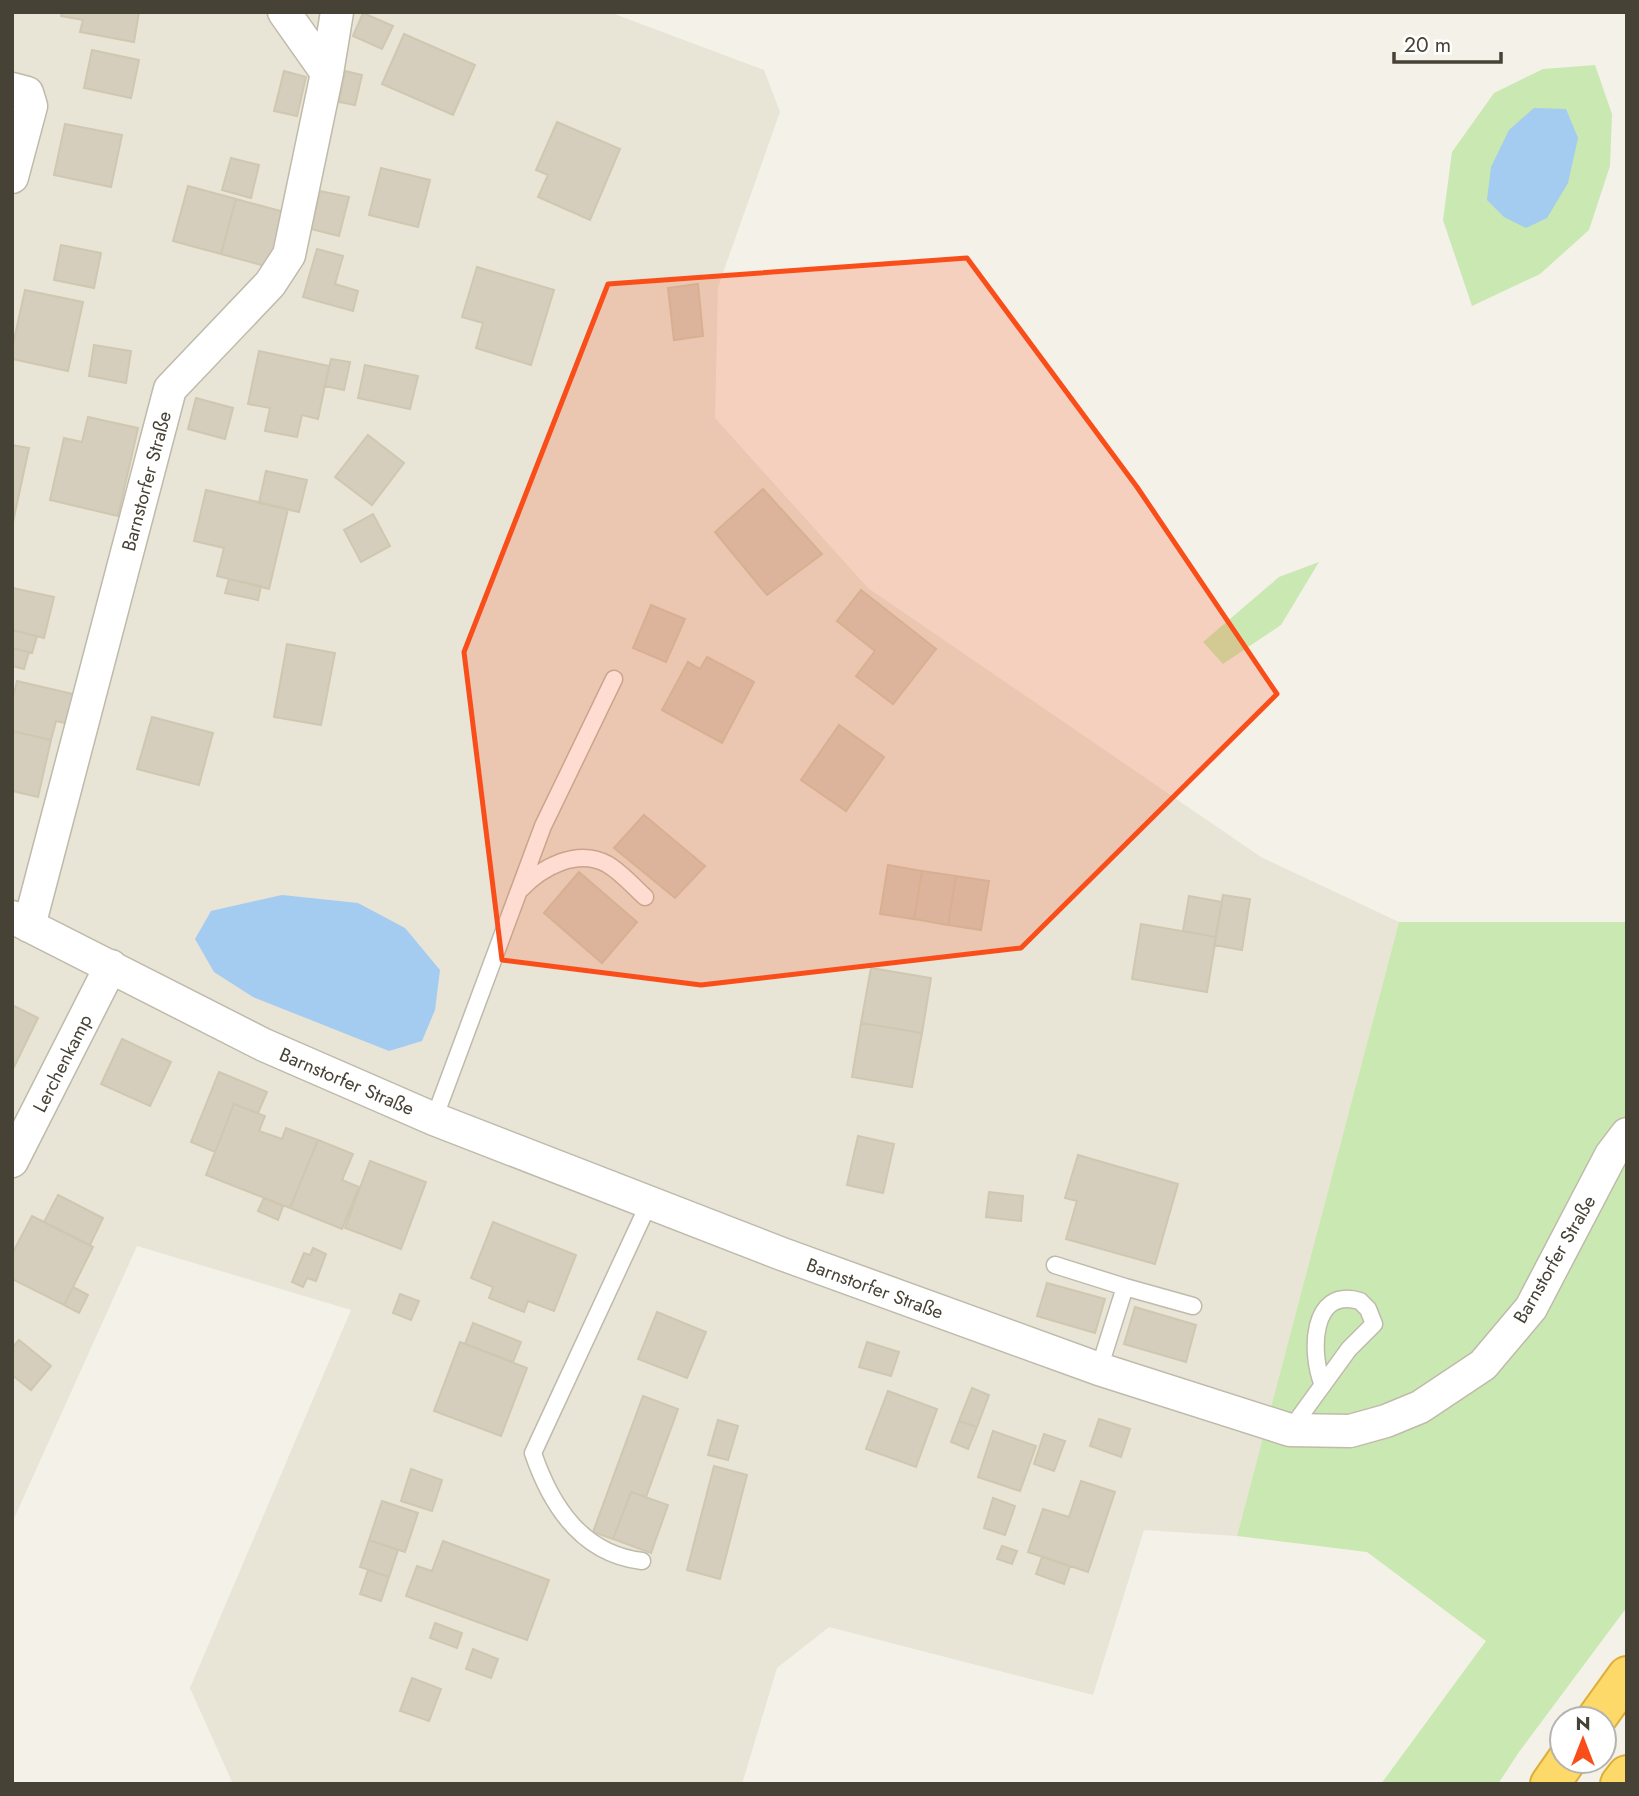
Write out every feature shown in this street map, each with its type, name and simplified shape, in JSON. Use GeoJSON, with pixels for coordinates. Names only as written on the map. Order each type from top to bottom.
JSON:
{"type":"FeatureCollection","features":[{"type":"Feature","properties":{"kind":"highway"},"geometry":{"type":"LineString","coordinates":[[1606,1705],[1627,1676]]}},
{"type":"Feature","properties":{"kind":"highway"},"geometry":{"type":"LineString","coordinates":[[1620,1784],[1627,1775]]}},
{"type":"Feature","properties":{"kind":"street"},"geometry":{"type":"LineString","coordinates":[[284,12],[327,74]]}},
{"type":"Feature","properties":{"kind":"street","name":"Barnstorfer Straße"},"geometry":{"type":"LineString","coordinates":[[337,12],[327,74],[289,255],[270,285],[170,389],[21,922],[264,1045],[434,1119],[647,1202],[1099,1369],[1290,1430],[1350,1431],[1386,1421],[1420,1407],[1483,1364],[1531,1308],[1611,1155],[1627,1134]]}},
{"type":"Feature","properties":{"kind":"street"},"geometry":{"type":"LineString","coordinates":[[12,89],[27,93],[31,106],[12,177]]}},
{"type":"Feature","properties":{"kind":"street","name":"Lerchenkamp"},"geometry":{"type":"LineString","coordinates":[[12,1161],[111,966]]}},
{"type":"Feature","properties":{"kind":"lane"},"geometry":{"type":"LineString","coordinates":[[434,1119],[543,826],[614,679]]}},
{"type":"Feature","properties":{"kind":"lane"},"geometry":{"type":"LineString","coordinates":[[517,894],[544,868],[573,860],[590,859],[604,862],[617,870],[645,897]]}},
{"type":"Feature","properties":{"kind":"lane"},"geometry":{"type":"LineString","coordinates":[[642,1561],[622,1559],[601,1550],[577,1528],[544,1484],[533,1453],[643,1216],[647,1202]]}},
{"type":"Feature","properties":{"kind":"lane"},"geometry":{"type":"LineString","coordinates":[[1055,1265],[1193,1306]]}},
{"type":"Feature","properties":{"kind":"lane"},"geometry":{"type":"LineString","coordinates":[[1099,1369],[1125,1287]]}},
{"type":"Feature","properties":{"kind":"lane"},"geometry":{"type":"LineString","coordinates":[[1290,1430],[1323,1385],[1349,1349],[1374,1324],[1368,1309],[1360,1301],[1343,1299],[1333,1303],[1326,1308],[1320,1320],[1315,1356],[1323,1385]]}},
{"type":"Feature","properties":{"kind":"highlighted area"},"geometry":{"type":"Polygon","coordinates":[[[967,258],[1137,487],[1277,694],[1021,948],[701,985],[502,960],[464,652],[608,284],[967,258]]]}},
{"type":"Feature","properties":{"kind":"shaded area"},"geometry":{"type":"Polygon","coordinates":[[[12,12],[609,12],[764,70],[780,112],[718,287],[715,418],[868,588],[1261,857],[1399,922],[1237,1536],[1144,1530],[1093,1695],[829,1627],[777,1668],[742,1784],[233,1784],[190,1688],[351,1310],[137,1246],[12,1523],[12,12]]]}},
{"type":"Feature","properties":{"kind":"green space"},"geometry":{"type":"Polygon","coordinates":[[[1595,65],[1612,114],[1610,166],[1589,230],[1540,274],[1472,306],[1443,220],[1452,152],[1494,93],[1543,69],[1595,65]]]}},
{"type":"Feature","properties":{"kind":"green space"},"geometry":{"type":"Polygon","coordinates":[[[1319,562],[1281,625],[1223,664],[1203,642],[1279,577],[1319,562]]]}},
{"type":"Feature","properties":{"kind":"green space"},"geometry":{"type":"Polygon","coordinates":[[[1399,922],[1627,922],[1627,1607],[1554,1705],[1548,1705],[1548,1713],[1498,1784],[1381,1784],[1486,1641],[1367,1552],[1237,1536],[1399,922]]]}},
{"type":"Feature","properties":{"kind":"water"},"geometry":{"type":"Polygon","coordinates":[[[1534,108],[1566,109],[1578,138],[1568,183],[1547,218],[1526,228],[1504,217],[1487,200],[1491,167],[1509,130],[1534,108]]]}},
{"type":"Feature","properties":{"kind":"water"},"geometry":{"type":"Polygon","coordinates":[[[282,895],[358,903],[405,928],[440,970],[435,1010],[422,1041],[389,1051],[253,997],[214,972],[195,939],[211,911],[282,895]]]}},
{"type":"Feature","properties":{"kind":"building"},"geometry":{"type":"Polygon","coordinates":[[[62,12],[139,12],[134,42],[80,32],[83,20],[61,16],[62,12]]]}},
{"type":"Feature","properties":{"kind":"building"},"geometry":{"type":"Polygon","coordinates":[[[363,13],[393,26],[382,49],[353,36],[363,13]]]}},
{"type":"Feature","properties":{"kind":"building"},"geometry":{"type":"Polygon","coordinates":[[[404,34],[475,65],[453,115],[382,84],[404,34]]]}},
{"type":"Feature","properties":{"kind":"building"},"geometry":{"type":"Polygon","coordinates":[[[92,50],[139,60],[131,98],[84,88],[92,50]]]}},
{"type":"Feature","properties":{"kind":"building"},"geometry":{"type":"Polygon","coordinates":[[[284,71],[306,77],[297,116],[274,111],[284,71]]]}},
{"type":"Feature","properties":{"kind":"building"},"geometry":{"type":"Polygon","coordinates":[[[345,71],[362,75],[355,105],[339,102],[345,71]]]}},
{"type":"Feature","properties":{"kind":"building"},"geometry":{"type":"Polygon","coordinates":[[[557,122],[620,149],[590,220],[538,197],[548,175],[536,170],[557,122]]]}},
{"type":"Feature","properties":{"kind":"building"},"geometry":{"type":"Polygon","coordinates":[[[65,124],[122,135],[111,187],[54,175],[65,124]]]}},
{"type":"Feature","properties":{"kind":"building"},"geometry":{"type":"Polygon","coordinates":[[[231,158],[259,165],[251,198],[222,190],[231,158]]]}},
{"type":"Feature","properties":{"kind":"building"},"geometry":{"type":"Polygon","coordinates":[[[381,168],[430,180],[418,227],[369,215],[381,168]]]}},
{"type":"Feature","properties":{"kind":"building"},"geometry":{"type":"Polygon","coordinates":[[[188,186],[236,199],[221,254],[173,241],[188,186]]]}},
{"type":"Feature","properties":{"kind":"building"},"geometry":{"type":"Polygon","coordinates":[[[320,191],[349,197],[339,236],[311,229],[320,191]]]}},
{"type":"Feature","properties":{"kind":"building"},"geometry":{"type":"Polygon","coordinates":[[[236,199],[284,212],[269,267],[221,254],[236,199]]]}},
{"type":"Feature","properties":{"kind":"building"},"geometry":{"type":"Polygon","coordinates":[[[61,245],[101,253],[94,288],[54,280],[61,245]]]}},
{"type":"Feature","properties":{"kind":"building"},"geometry":{"type":"Polygon","coordinates":[[[317,249],[343,256],[335,284],[358,291],[353,311],[303,297],[317,249]]]}},
{"type":"Feature","properties":{"kind":"building"},"geometry":{"type":"Polygon","coordinates":[[[477,267],[554,290],[531,365],[476,348],[483,323],[462,317],[477,267]]]}},
{"type":"Feature","properties":{"kind":"building"},"geometry":{"type":"Polygon","coordinates":[[[698,284],[703,336],[674,340],[668,288],[698,284]]]}},
{"type":"Feature","properties":{"kind":"building"},"geometry":{"type":"Polygon","coordinates":[[[25,290],[83,302],[68,371],[12,359],[25,290]]]}},
{"type":"Feature","properties":{"kind":"building"},"geometry":{"type":"Polygon","coordinates":[[[94,345],[131,351],[126,383],[89,376],[94,345]]]}},
{"type":"Feature","properties":{"kind":"building"},"geometry":{"type":"Polygon","coordinates":[[[259,351],[329,366],[318,419],[302,415],[297,437],[265,431],[270,408],[248,404],[259,351]]]}},
{"type":"Feature","properties":{"kind":"building"},"geometry":{"type":"Polygon","coordinates":[[[331,359],[350,362],[344,390],[325,386],[331,359]]]}},
{"type":"Feature","properties":{"kind":"building"},"geometry":{"type":"Polygon","coordinates":[[[365,365],[418,376],[410,409],[358,398],[365,365]]]}},
{"type":"Feature","properties":{"kind":"building"},"geometry":{"type":"Polygon","coordinates":[[[196,398],[233,408],[225,439],[188,429],[196,398]]]}},
{"type":"Feature","properties":{"kind":"building"},"geometry":{"type":"Polygon","coordinates":[[[88,417],[138,428],[118,516],[50,500],[64,438],[82,442],[88,417]]]}},
{"type":"Feature","properties":{"kind":"building"},"geometry":{"type":"Polygon","coordinates":[[[368,435],[404,463],[372,505],[335,477],[368,435]]]}},
{"type":"Feature","properties":{"kind":"building"},"geometry":{"type":"Polygon","coordinates":[[[12,445],[29,448],[13,522],[12,522],[12,445]]]}},
{"type":"Feature","properties":{"kind":"building"},"geometry":{"type":"Polygon","coordinates":[[[266,471],[307,480],[299,512],[259,503],[266,471]]]}},
{"type":"Feature","properties":{"kind":"building"},"geometry":{"type":"Polygon","coordinates":[[[763,489],[822,554],[767,595],[715,532],[763,489]]]}},
{"type":"Feature","properties":{"kind":"building"},"geometry":{"type":"Polygon","coordinates":[[[206,490],[288,509],[269,589],[217,576],[224,548],[194,541],[206,490]]]}},
{"type":"Feature","properties":{"kind":"building"},"geometry":{"type":"Polygon","coordinates":[[[373,514],[390,546],[361,562],[344,530],[373,514]]]}},
{"type":"Feature","properties":{"kind":"building"},"geometry":{"type":"Polygon","coordinates":[[[229,579],[261,586],[258,600],[225,593],[229,579]]]}},
{"type":"Feature","properties":{"kind":"building"},"geometry":{"type":"Polygon","coordinates":[[[13,588],[54,597],[44,638],[12,630],[13,588]]]}},
{"type":"Feature","properties":{"kind":"building"},"geometry":{"type":"Polygon","coordinates":[[[861,590],[936,649],[893,704],[856,676],[875,651],[837,621],[861,590]]]}},
{"type":"Feature","properties":{"kind":"building"},"geometry":{"type":"Polygon","coordinates":[[[651,605],[685,619],[666,662],[633,648],[651,605]]]}},
{"type":"Feature","properties":{"kind":"building"},"geometry":{"type":"Polygon","coordinates":[[[12,630],[37,636],[32,653],[12,648],[12,630]]]}},
{"type":"Feature","properties":{"kind":"building"},"geometry":{"type":"Polygon","coordinates":[[[287,644],[335,653],[321,725],[274,717],[287,644]]]}},
{"type":"Feature","properties":{"kind":"building"},"geometry":{"type":"Polygon","coordinates":[[[12,648],[29,652],[24,669],[12,666],[12,648]]]}},
{"type":"Feature","properties":{"kind":"building"},"geometry":{"type":"Polygon","coordinates":[[[707,657],[754,682],[722,743],[662,710],[688,662],[700,669],[707,657]]]}},
{"type":"Feature","properties":{"kind":"building"},"geometry":{"type":"Polygon","coordinates":[[[17,681],[77,695],[70,724],[56,721],[51,740],[12,731],[12,702],[17,681]]]}},
{"type":"Feature","properties":{"kind":"building"},"geometry":{"type":"Polygon","coordinates":[[[152,717],[213,733],[199,785],[137,769],[152,717]]]}},
{"type":"Feature","properties":{"kind":"building"},"geometry":{"type":"Polygon","coordinates":[[[839,725],[884,757],[846,811],[801,780],[839,725]]]}},
{"type":"Feature","properties":{"kind":"building"},"geometry":{"type":"Polygon","coordinates":[[[12,731],[51,740],[38,797],[12,791],[12,731]]]}},
{"type":"Feature","properties":{"kind":"building"},"geometry":{"type":"Polygon","coordinates":[[[644,815],[705,866],[675,898],[614,848],[644,815]]]}},
{"type":"Feature","properties":{"kind":"building"},"geometry":{"type":"Polygon","coordinates":[[[888,865],[922,871],[914,919],[880,914],[888,865]]]}},
{"type":"Feature","properties":{"kind":"building"},"geometry":{"type":"Polygon","coordinates":[[[922,871],[956,876],[948,925],[914,919],[922,871]]]}},
{"type":"Feature","properties":{"kind":"building"},"geometry":{"type":"Polygon","coordinates":[[[579,872],[637,922],[602,963],[544,913],[579,872]]]}},
{"type":"Feature","properties":{"kind":"building"},"geometry":{"type":"Polygon","coordinates":[[[956,876],[989,881],[981,930],[948,925],[956,876]]]}},
{"type":"Feature","properties":{"kind":"building"},"geometry":{"type":"Polygon","coordinates":[[[1223,895],[1250,899],[1242,950],[1214,945],[1223,895]]]}},
{"type":"Feature","properties":{"kind":"building"},"geometry":{"type":"Polygon","coordinates":[[[1189,896],[1222,902],[1216,937],[1183,931],[1189,896]]]}},
{"type":"Feature","properties":{"kind":"building"},"geometry":{"type":"Polygon","coordinates":[[[1141,924],[1216,937],[1207,992],[1132,979],[1141,924]]]}},
{"type":"Feature","properties":{"kind":"building"},"geometry":{"type":"Polygon","coordinates":[[[871,968],[931,978],[922,1033],[861,1023],[871,968]]]}},
{"type":"Feature","properties":{"kind":"building"},"geometry":{"type":"Polygon","coordinates":[[[12,1005],[38,1018],[14,1067],[12,1067],[12,1005]]]}},
{"type":"Feature","properties":{"kind":"building"},"geometry":{"type":"Polygon","coordinates":[[[861,1023],[922,1033],[912,1087],[852,1077],[861,1023]]]}},
{"type":"Feature","properties":{"kind":"building"},"geometry":{"type":"Polygon","coordinates":[[[122,1039],[171,1062],[150,1106],[101,1084],[122,1039]]]}},
{"type":"Feature","properties":{"kind":"building"},"geometry":{"type":"Polygon","coordinates":[[[219,1072],[267,1092],[258,1113],[234,1104],[215,1152],[191,1142],[219,1072]]]}},
{"type":"Feature","properties":{"kind":"building"},"geometry":{"type":"Polygon","coordinates":[[[234,1104],[265,1116],[259,1131],[282,1139],[286,1128],[318,1140],[290,1208],[206,1175],[234,1104]]]}},
{"type":"Feature","properties":{"kind":"building"},"geometry":{"type":"Polygon","coordinates":[[[858,1136],[894,1144],[883,1193],[847,1185],[858,1136]]]}},
{"type":"Feature","properties":{"kind":"building"},"geometry":{"type":"Polygon","coordinates":[[[318,1140],[353,1154],[342,1180],[359,1187],[342,1229],[290,1208],[318,1140]]]}},
{"type":"Feature","properties":{"kind":"building"},"geometry":{"type":"Polygon","coordinates":[[[1078,1155],[1178,1184],[1155,1264],[1066,1239],[1077,1201],[1065,1198],[1078,1155]]]}},
{"type":"Feature","properties":{"kind":"building"},"geometry":{"type":"Polygon","coordinates":[[[370,1161],[426,1182],[401,1249],[345,1228],[370,1161]]]}},
{"type":"Feature","properties":{"kind":"building"},"geometry":{"type":"Polygon","coordinates":[[[989,1192],[1023,1196],[1021,1221],[986,1217],[989,1192]]]}},
{"type":"Feature","properties":{"kind":"building"},"geometry":{"type":"Polygon","coordinates":[[[58,1195],[103,1218],[90,1245],[44,1222],[58,1195]]]}},
{"type":"Feature","properties":{"kind":"building"},"geometry":{"type":"Polygon","coordinates":[[[264,1198],[283,1206],[278,1220],[258,1211],[264,1198]]]}},
{"type":"Feature","properties":{"kind":"building"},"geometry":{"type":"Polygon","coordinates":[[[32,1216],[93,1247],[64,1305],[12,1279],[12,1254],[32,1216]]]}},
{"type":"Feature","properties":{"kind":"building"},"geometry":{"type":"Polygon","coordinates":[[[493,1222],[576,1255],[554,1311],[528,1301],[524,1312],[489,1298],[493,1287],[471,1278],[493,1222]]]}},
{"type":"Feature","properties":{"kind":"building"},"geometry":{"type":"Polygon","coordinates":[[[313,1248],[326,1254],[316,1281],[307,1278],[303,1287],[292,1282],[304,1253],[310,1255],[313,1248]]]}},
{"type":"Feature","properties":{"kind":"building"},"geometry":{"type":"Polygon","coordinates":[[[1047,1283],[1105,1299],[1095,1333],[1037,1316],[1047,1283]]]}},
{"type":"Feature","properties":{"kind":"building"},"geometry":{"type":"Polygon","coordinates":[[[73,1287],[88,1295],[79,1313],[64,1305],[73,1287]]]}},
{"type":"Feature","properties":{"kind":"building"},"geometry":{"type":"Polygon","coordinates":[[[400,1294],[419,1301],[411,1320],[393,1313],[400,1294]]]}},
{"type":"Feature","properties":{"kind":"building"},"geometry":{"type":"Polygon","coordinates":[[[1135,1307],[1196,1325],[1186,1362],[1124,1344],[1135,1307]]]}},
{"type":"Feature","properties":{"kind":"building"},"geometry":{"type":"Polygon","coordinates":[[[657,1312],[706,1332],[687,1378],[638,1359],[657,1312]]]}},
{"type":"Feature","properties":{"kind":"building"},"geometry":{"type":"Polygon","coordinates":[[[473,1323],[521,1342],[513,1362],[465,1344],[473,1323]]]}},
{"type":"Feature","properties":{"kind":"building"},"geometry":{"type":"Polygon","coordinates":[[[19,1340],[51,1366],[31,1390],[12,1375],[12,1348],[19,1340]]]}},
{"type":"Feature","properties":{"kind":"building"},"geometry":{"type":"Polygon","coordinates":[[[460,1342],[527,1368],[501,1436],[434,1411],[460,1342]]]}},
{"type":"Feature","properties":{"kind":"building"},"geometry":{"type":"Polygon","coordinates":[[[867,1342],[899,1352],[891,1376],[859,1367],[867,1342]]]}},
{"type":"Feature","properties":{"kind":"building"},"geometry":{"type":"Polygon","coordinates":[[[972,1388],[989,1395],[977,1427],[959,1421],[972,1388]]]}},
{"type":"Feature","properties":{"kind":"building"},"geometry":{"type":"Polygon","coordinates":[[[888,1391],[937,1409],[916,1467],[866,1449],[888,1391]]]}},
{"type":"Feature","properties":{"kind":"building"},"geometry":{"type":"Polygon","coordinates":[[[643,1396],[678,1409],[646,1497],[631,1492],[613,1539],[593,1532],[643,1396]]]}},
{"type":"Feature","properties":{"kind":"building"},"geometry":{"type":"Polygon","coordinates":[[[1099,1419],[1130,1429],[1121,1457],[1090,1446],[1099,1419]]]}},
{"type":"Feature","properties":{"kind":"building"},"geometry":{"type":"Polygon","coordinates":[[[718,1420],[738,1426],[728,1460],[708,1455],[718,1420]]]}},
{"type":"Feature","properties":{"kind":"building"},"geometry":{"type":"Polygon","coordinates":[[[959,1421],[977,1427],[968,1449],[951,1442],[959,1421]]]}},
{"type":"Feature","properties":{"kind":"building"},"geometry":{"type":"Polygon","coordinates":[[[993,1431],[1036,1446],[1020,1491],[978,1477],[993,1431]]]}},
{"type":"Feature","properties":{"kind":"building"},"geometry":{"type":"Polygon","coordinates":[[[1044,1434],[1065,1441],[1054,1471],[1034,1464],[1044,1434]]]}},
{"type":"Feature","properties":{"kind":"building"},"geometry":{"type":"Polygon","coordinates":[[[714,1466],[747,1475],[720,1579],[687,1570],[714,1466]]]}},
{"type":"Feature","properties":{"kind":"building"},"geometry":{"type":"Polygon","coordinates":[[[411,1469],[442,1480],[432,1511],[401,1501],[411,1469]]]}},
{"type":"Feature","properties":{"kind":"building"},"geometry":{"type":"Polygon","coordinates":[[[1081,1481],[1115,1492],[1088,1572],[1028,1552],[1043,1509],[1069,1517],[1081,1481]]]}},
{"type":"Feature","properties":{"kind":"building"},"geometry":{"type":"Polygon","coordinates":[[[631,1492],[668,1505],[651,1553],[613,1539],[631,1492]]]}},
{"type":"Feature","properties":{"kind":"building"},"geometry":{"type":"Polygon","coordinates":[[[993,1498],[1015,1506],[1005,1535],[984,1528],[993,1498]]]}},
{"type":"Feature","properties":{"kind":"building"},"geometry":{"type":"Polygon","coordinates":[[[382,1501],[418,1513],[405,1552],[369,1540],[382,1501]]]}},
{"type":"Feature","properties":{"kind":"building"},"geometry":{"type":"Polygon","coordinates":[[[369,1540],[398,1550],[389,1577],[360,1567],[369,1540]]]}},
{"type":"Feature","properties":{"kind":"building"},"geometry":{"type":"Polygon","coordinates":[[[443,1541],[549,1580],[527,1640],[406,1596],[417,1566],[432,1571],[443,1541]]]}},
{"type":"Feature","properties":{"kind":"building"},"geometry":{"type":"Polygon","coordinates":[[[1002,1546],[1017,1551],[1012,1564],[997,1559],[1002,1546]]]}},
{"type":"Feature","properties":{"kind":"building"},"geometry":{"type":"Polygon","coordinates":[[[1042,1557],[1070,1566],[1064,1584],[1036,1574],[1042,1557]]]}},
{"type":"Feature","properties":{"kind":"building"},"geometry":{"type":"Polygon","coordinates":[[[368,1570],[389,1577],[381,1601],[360,1594],[368,1570]]]}},
{"type":"Feature","properties":{"kind":"building"},"geometry":{"type":"Polygon","coordinates":[[[435,1623],[462,1633],[457,1648],[430,1638],[435,1623]]]}},
{"type":"Feature","properties":{"kind":"building"},"geometry":{"type":"Polygon","coordinates":[[[473,1649],[498,1659],[491,1678],[466,1669],[473,1649]]]}},
{"type":"Feature","properties":{"kind":"building"},"geometry":{"type":"Polygon","coordinates":[[[412,1678],[441,1689],[429,1721],[400,1711],[412,1678]]]}}]}
